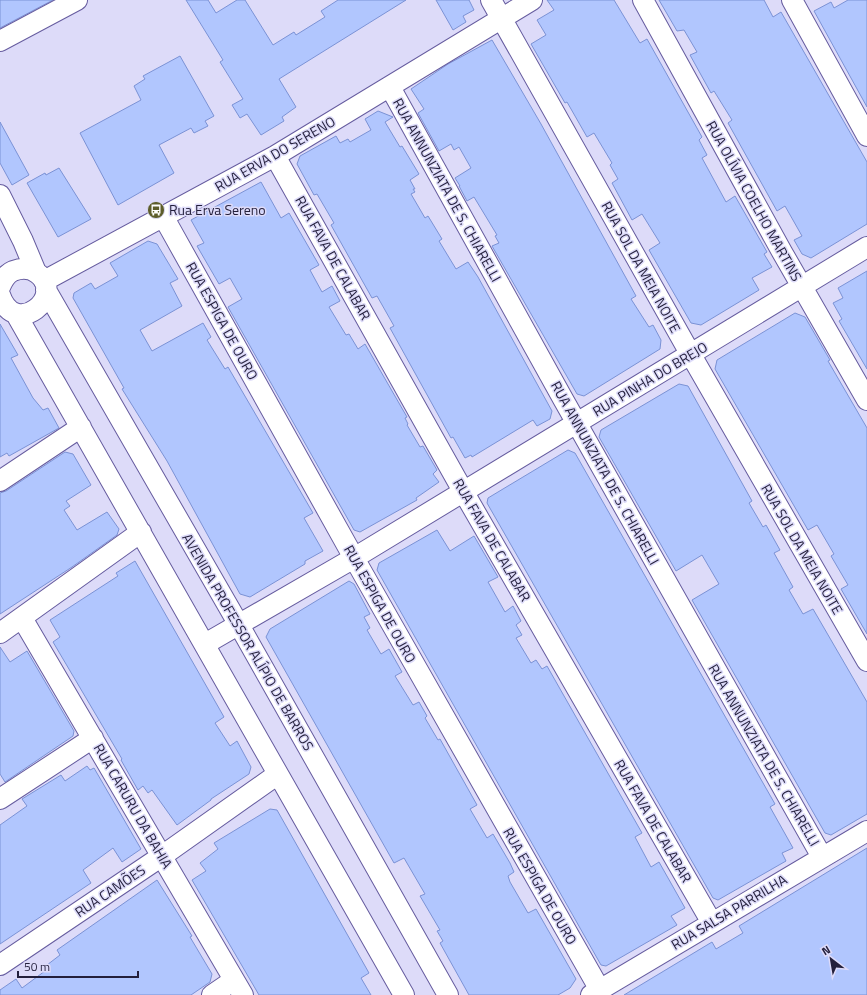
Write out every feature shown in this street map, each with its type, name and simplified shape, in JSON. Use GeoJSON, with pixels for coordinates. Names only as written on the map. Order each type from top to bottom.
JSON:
{"type":"FeatureCollection","features":[{"type":"Feature","properties":{"kind":"street"},"geometry":{"type":"LineString","coordinates":[[0,41],[57,4],[77,0]]}},
{"type":"Feature","properties":{"kind":"street","name":"RUA SOL DA MEIA NOITE"},"geometry":{"type":"LineString","coordinates":[[491,0],[691,355],[867,661]]}},
{"type":"Feature","properties":{"kind":"street","name":"RUA ERVA DO SERENO"},"geometry":{"type":"LineString","coordinates":[[42,281],[275,156],[532,0]]}},
{"type":"Feature","properties":{"kind":"street","name":"RUA OLÍVIA COELHO MARTINS"},"geometry":{"type":"LineString","coordinates":[[643,0],[867,400]]}},
{"type":"Feature","properties":{"kind":"street"},"geometry":{"type":"LineString","coordinates":[[792,0],[867,136]]}},
{"type":"Feature","properties":{"kind":"street","name":"RUA ANNUNZIATA DE S. CHIARELLI"},"geometry":{"type":"LineString","coordinates":[[390,87],[577,424],[822,857]]}},
{"type":"Feature","properties":{"kind":"street","name":"RUA FAVA DE CALABAR"},"geometry":{"type":"LineString","coordinates":[[275,156],[463,491],[712,923]]}},
{"type":"Feature","properties":{"kind":"street","name":"AVENIDA PROFESSOR ALÍPIO DE BARROS"},"geometry":{"type":"LineString","coordinates":[[0,195],[42,281],[239,625],[448,995]]}},
{"type":"Feature","properties":{"kind":"street","name":"RUA ESPIGA DE OURO"},"geometry":{"type":"LineString","coordinates":[[163,216],[595,992]]}},
{"type":"Feature","properties":{"kind":"street","name":"RUA PINHA DO BREJO"},"geometry":{"type":"LineString","coordinates":[[204,644],[354,558],[867,247]]}},
{"type":"Feature","properties":{"kind":"street"},"geometry":{"type":"LineString","coordinates":[[4,301],[25,314],[40,307],[45,299],[42,281],[28,269],[19,269],[11,272],[6,276],[4,301],[81,427],[404,995]]}},
{"type":"Feature","properties":{"kind":"street"},"geometry":{"type":"LineString","coordinates":[[0,481],[81,427]]}},
{"type":"Feature","properties":{"kind":"street"},"geometry":{"type":"LineString","coordinates":[[0,633],[141,532]]}},
{"type":"Feature","properties":{"kind":"street","name":"RUA CARURU DA BAHIA"},"geometry":{"type":"LineString","coordinates":[[22,618],[239,988]]}},
{"type":"Feature","properties":{"kind":"street"},"geometry":{"type":"LineString","coordinates":[[0,799],[93,738]]}},
{"type":"Feature","properties":{"kind":"street","name":"RUA CAMÕES"},"geometry":{"type":"LineString","coordinates":[[0,965],[162,856],[278,774]]}},
{"type":"Feature","properties":{"kind":"street","name":"RUA SALSA PARRILHA"},"geometry":{"type":"LineString","coordinates":[[595,992],[867,831]]}},
{"type":"Feature","properties":{"kind":"street"},"geometry":{"type":"LineString","coordinates":[[212,995],[239,988]]}},
{"type":"Feature","properties":{"kind":"building"},"geometry":{"type":"Polygon","coordinates":[[[0,0],[53,0],[0,28],[0,0]]]}},
{"type":"Feature","properties":{"kind":"building"},"geometry":{"type":"Polygon","coordinates":[[[186,0],[208,0],[216,13],[237,0],[245,0],[273,45],[294,32],[296,35],[325,17],[321,11],[338,0],[406,0],[279,79],[296,107],[282,117],[284,121],[261,135],[247,114],[240,118],[232,105],[243,99],[220,62],[223,60],[186,0]]]}},
{"type":"Feature","properties":{"kind":"building"},"geometry":{"type":"Polygon","coordinates":[[[436,0],[469,0],[474,10],[463,16],[466,22],[453,30],[436,0]]]}},
{"type":"Feature","properties":{"kind":"building"},"geometry":{"type":"Polygon","coordinates":[[[547,0],[614,0],[640,43],[647,39],[702,137],[699,140],[707,155],[702,158],[726,202],[735,196],[767,252],[764,254],[772,267],[752,278],[759,290],[701,325],[691,323],[649,250],[660,243],[642,214],[632,220],[612,183],[618,179],[610,165],[612,163],[594,133],[587,137],[567,102],[565,103],[531,44],[546,35],[537,20],[554,10],[547,0]]]}},
{"type":"Feature","properties":{"kind":"building"},"geometry":{"type":"Polygon","coordinates":[[[659,0],[764,0],[773,17],[781,12],[867,162],[867,224],[811,258],[802,254],[794,240],[802,236],[785,206],[777,211],[728,123],[732,120],[714,91],[711,93],[690,55],[697,52],[684,30],[677,31],[659,0]]]}},
{"type":"Feature","properties":{"kind":"building"},"geometry":{"type":"Polygon","coordinates":[[[848,0],[867,0],[867,107],[814,11],[831,2],[834,8],[848,0]]]}},
{"type":"Feature","properties":{"kind":"building"},"geometry":{"type":"Polygon","coordinates":[[[492,40],[541,124],[636,296],[631,299],[649,327],[653,325],[661,340],[660,349],[584,396],[577,394],[492,246],[499,243],[495,236],[497,235],[474,197],[467,201],[455,178],[471,168],[459,147],[454,150],[451,144],[439,151],[418,113],[424,109],[411,89],[448,64],[492,40]]]}},
{"type":"Feature","properties":{"kind":"building"},"geometry":{"type":"Polygon","coordinates":[[[180,56],[214,116],[205,121],[208,126],[194,133],[191,128],[159,145],[174,173],[118,205],[80,133],[141,100],[134,86],[145,79],[143,76],[180,56]]]}},
{"type":"Feature","properties":{"kind":"building"},"geometry":{"type":"Polygon","coordinates":[[[378,111],[393,117],[385,122],[419,174],[410,180],[415,189],[413,189],[415,192],[411,194],[425,218],[428,216],[442,239],[439,241],[456,269],[468,262],[478,277],[552,411],[550,419],[537,426],[533,420],[472,457],[471,455],[465,458],[453,437],[451,438],[390,328],[394,326],[377,296],[372,298],[331,225],[334,223],[317,194],[314,195],[297,164],[300,156],[336,136],[340,143],[348,139],[350,142],[371,130],[365,119],[378,111]]]}},
{"type":"Feature","properties":{"kind":"building"},"geometry":{"type":"Polygon","coordinates":[[[0,122],[29,175],[12,185],[0,163],[0,122]]]}},
{"type":"Feature","properties":{"kind":"building"},"geometry":{"type":"Polygon","coordinates":[[[59,168],[91,219],[58,237],[27,183],[45,173],[46,175],[59,168]]]}},
{"type":"Feature","properties":{"kind":"building"},"geometry":{"type":"Polygon","coordinates":[[[261,182],[281,218],[289,213],[319,265],[310,270],[322,292],[332,286],[340,301],[329,307],[346,335],[349,334],[358,349],[365,344],[407,417],[405,418],[408,424],[407,425],[420,447],[423,446],[437,470],[433,474],[439,482],[416,498],[417,500],[360,532],[354,530],[228,307],[242,299],[230,278],[219,284],[197,246],[204,243],[191,220],[261,182]]]}},
{"type":"Feature","properties":{"kind":"building"},"geometry":{"type":"Polygon","coordinates":[[[148,241],[157,244],[178,279],[170,283],[182,306],[140,330],[152,351],[203,323],[211,337],[207,340],[225,369],[228,367],[313,513],[304,518],[323,551],[305,561],[305,564],[250,597],[240,594],[167,461],[122,389],[124,388],[73,298],[74,293],[91,283],[95,289],[118,276],[110,263],[148,241]]]}},
{"type":"Feature","properties":{"kind":"building"},"geometry":{"type":"Polygon","coordinates":[[[867,271],[867,369],[839,321],[842,319],[833,303],[843,298],[838,288],[867,271]]]}},
{"type":"Feature","properties":{"kind":"building"},"geometry":{"type":"Polygon","coordinates":[[[795,313],[805,317],[830,360],[828,361],[867,428],[867,634],[841,589],[848,585],[831,556],[834,554],[817,525],[808,530],[715,369],[717,360],[795,313]]]}},
{"type":"Feature","properties":{"kind":"building"},"geometry":{"type":"Polygon","coordinates":[[[0,324],[18,355],[11,358],[33,398],[43,410],[48,408],[59,428],[9,456],[7,453],[0,457],[0,324]]]}},
{"type":"Feature","properties":{"kind":"building"},"geometry":{"type":"Polygon","coordinates":[[[679,384],[688,386],[752,501],[749,503],[763,527],[766,525],[780,550],[774,553],[793,587],[789,590],[803,614],[813,609],[867,702],[867,814],[831,835],[825,833],[692,600],[719,584],[702,555],[676,571],[599,437],[601,430],[679,384]]]}},
{"type":"Feature","properties":{"kind":"building"},"geometry":{"type":"Polygon","coordinates":[[[568,450],[575,453],[775,804],[770,807],[793,848],[782,853],[786,861],[718,900],[713,898],[487,503],[488,498],[568,450]]]}},
{"type":"Feature","properties":{"kind":"building"},"geometry":{"type":"Polygon","coordinates":[[[65,452],[73,454],[91,485],[66,501],[70,506],[64,510],[77,530],[107,512],[119,529],[117,535],[72,567],[0,614],[0,493],[6,491],[65,452]]]}},
{"type":"Feature","properties":{"kind":"building"},"geometry":{"type":"Polygon","coordinates":[[[437,530],[450,551],[474,536],[498,577],[488,582],[505,612],[513,606],[521,621],[516,625],[522,635],[516,638],[531,663],[536,660],[542,669],[547,666],[642,833],[635,837],[651,867],[659,862],[685,908],[671,916],[677,925],[606,966],[601,965],[377,570],[379,563],[437,530]]]}},
{"type":"Feature","properties":{"kind":"building"},"geometry":{"type":"Polygon","coordinates":[[[135,561],[224,717],[215,723],[230,746],[237,741],[251,767],[249,774],[211,799],[177,825],[152,790],[148,793],[143,786],[138,790],[121,760],[122,759],[53,642],[60,637],[50,620],[118,576],[116,573],[135,561]]]}},
{"type":"Feature","properties":{"kind":"building"},"geometry":{"type":"Polygon","coordinates":[[[349,581],[354,584],[370,614],[364,617],[370,628],[367,630],[381,654],[389,649],[402,672],[395,676],[413,705],[419,702],[427,716],[425,718],[438,740],[440,739],[477,805],[470,809],[487,838],[493,834],[510,863],[514,872],[508,876],[510,882],[528,913],[536,909],[576,979],[570,988],[558,995],[469,995],[440,943],[443,941],[437,931],[440,930],[420,896],[425,894],[404,858],[394,863],[266,637],[270,629],[349,581]]]}},
{"type":"Feature","properties":{"kind":"building"},"geometry":{"type":"Polygon","coordinates":[[[0,647],[10,662],[27,651],[74,731],[73,736],[5,782],[0,774],[0,647]]]}},
{"type":"Feature","properties":{"kind":"building"},"geometry":{"type":"Polygon","coordinates":[[[87,766],[90,770],[94,768],[141,849],[122,862],[113,848],[83,870],[91,883],[0,944],[0,825],[27,806],[22,799],[61,775],[65,781],[87,766]]]}},
{"type":"Feature","properties":{"kind":"building"},"geometry":{"type":"Polygon","coordinates":[[[270,809],[277,810],[369,973],[361,978],[371,995],[259,995],[192,880],[206,871],[200,863],[218,849],[214,843],[270,809]]]}},
{"type":"Feature","properties":{"kind":"building"},"geometry":{"type":"Polygon","coordinates":[[[867,848],[867,995],[624,995],[712,942],[716,949],[743,933],[739,926],[867,848]]]}},
{"type":"Feature","properties":{"kind":"building"},"geometry":{"type":"Polygon","coordinates":[[[157,880],[192,936],[190,937],[212,974],[210,982],[191,995],[0,995],[0,990],[16,979],[22,988],[49,968],[47,965],[60,955],[57,950],[157,880]]]}},
{"type":"Feature","properties":{"kind":"place","name":"Rua Erva Sereno"},"geometry":{"type":"Point","coordinates":[156,210]}}]}
